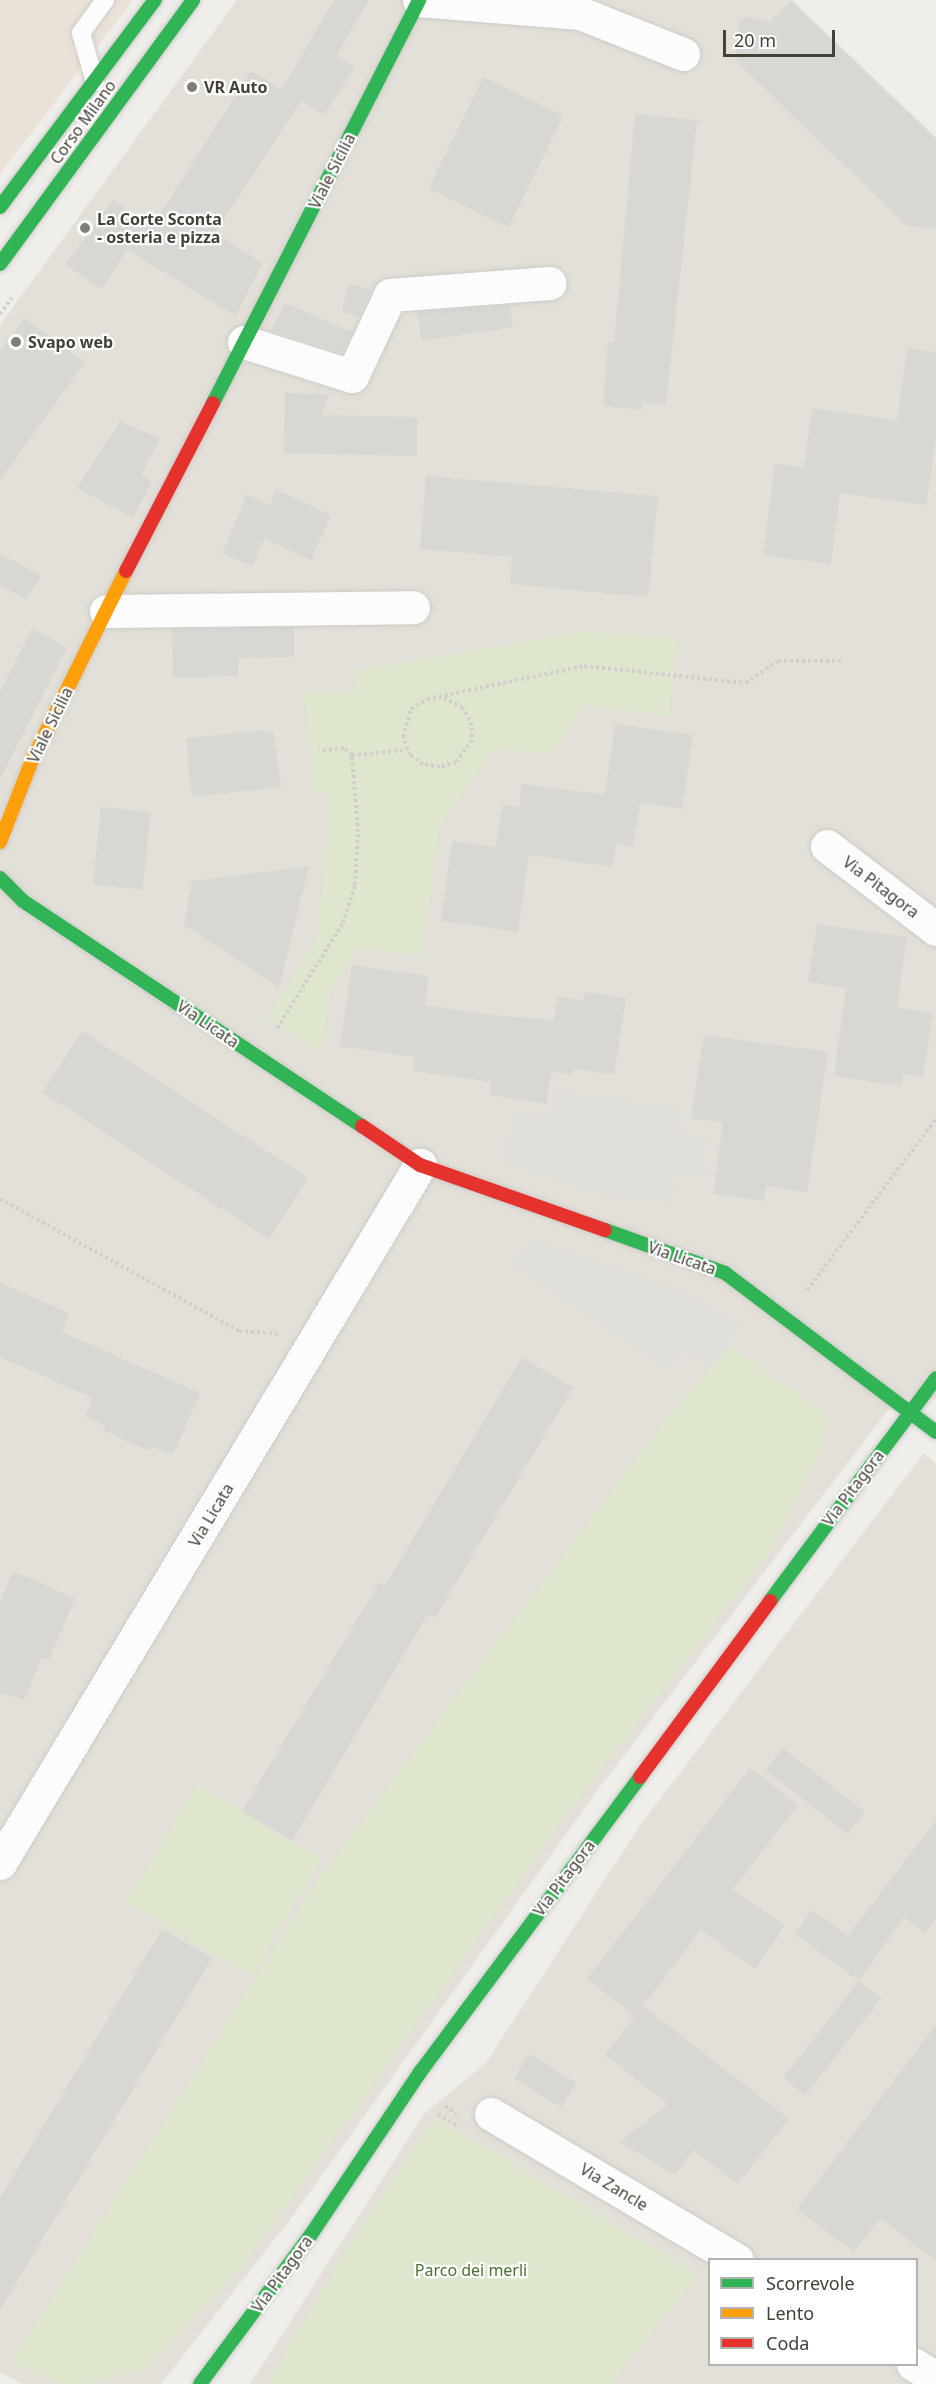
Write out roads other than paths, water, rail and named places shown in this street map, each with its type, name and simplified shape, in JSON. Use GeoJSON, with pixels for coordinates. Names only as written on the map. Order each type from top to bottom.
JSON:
{"type":"FeatureCollection","features":[{"type":"Feature","properties":{"kind":"street","name":"Corso Milano"},"geometry":{"type":"LineString","coordinates":[[0,207],[155,0]]}},
{"type":"Feature","properties":{"kind":"street","name":"Corso Milano"},"geometry":{"type":"LineString","coordinates":[[0,264],[193,0]]}},
{"type":"Feature","properties":{"kind":"street","name":"Viale Sicilia"},"geometry":{"type":"LineString","coordinates":[[0,842],[33,758],[106,611],[419,0],[580,13],[683,54]]}},
{"type":"Feature","properties":{"kind":"street"},"geometry":{"type":"LineString","coordinates":[[244,342],[352,376],[390,295],[550,283]]}},
{"type":"Feature","properties":{"kind":"street"},"geometry":{"type":"LineString","coordinates":[[106,611],[413,607]]}},
{"type":"Feature","properties":{"kind":"street","name":"Via Pitagora"},"geometry":{"type":"LineString","coordinates":[[827,846],[936,929]]}},
{"type":"Feature","properties":{"kind":"street","name":"Via Licata"},"geometry":{"type":"LineString","coordinates":[[0,878],[23,901],[420,1165],[725,1273],[936,1432]]}},
{"type":"Feature","properties":{"kind":"street","name":"Via Licata"},"geometry":{"type":"LineString","coordinates":[[0,1863],[420,1165]]}},
{"type":"Feature","properties":{"kind":"street","name":"Via Pitagora"},"geometry":{"type":"LineString","coordinates":[[200,2384],[310,2236],[421,2071],[936,1378]]}},
{"type":"Feature","properties":{"kind":"street","name":"Via Zancle"},"geometry":{"type":"LineString","coordinates":[[491,2114],[735,2258]]}},
{"type":"Feature","properties":{"kind":"street"},"geometry":{"type":"LineString","coordinates":[[916,2366],[936,2378]]}},
{"type":"Feature","properties":{"kind":"lane"},"geometry":{"type":"LineString","coordinates":[[95,82],[81,33],[105,0]]}},
{"type":"Feature","properties":{"kind":"place","name":"VR Auto"},"geometry":{"type":"Point","coordinates":[192,87]}},
{"type":"Feature","properties":{"kind":"place","name":"La Corte Sconta - osteria e pizza"},"geometry":{"type":"Point","coordinates":[85,228]}},
{"type":"Feature","properties":{"kind":"place","name":"Svapo web"},"geometry":{"type":"Point","coordinates":[16,342]}},
{"type":"Feature","properties":{"kind":"park label","name":"Parco dei merli"},"geometry":{"type":"Point","coordinates":[471,2270]}}]}
